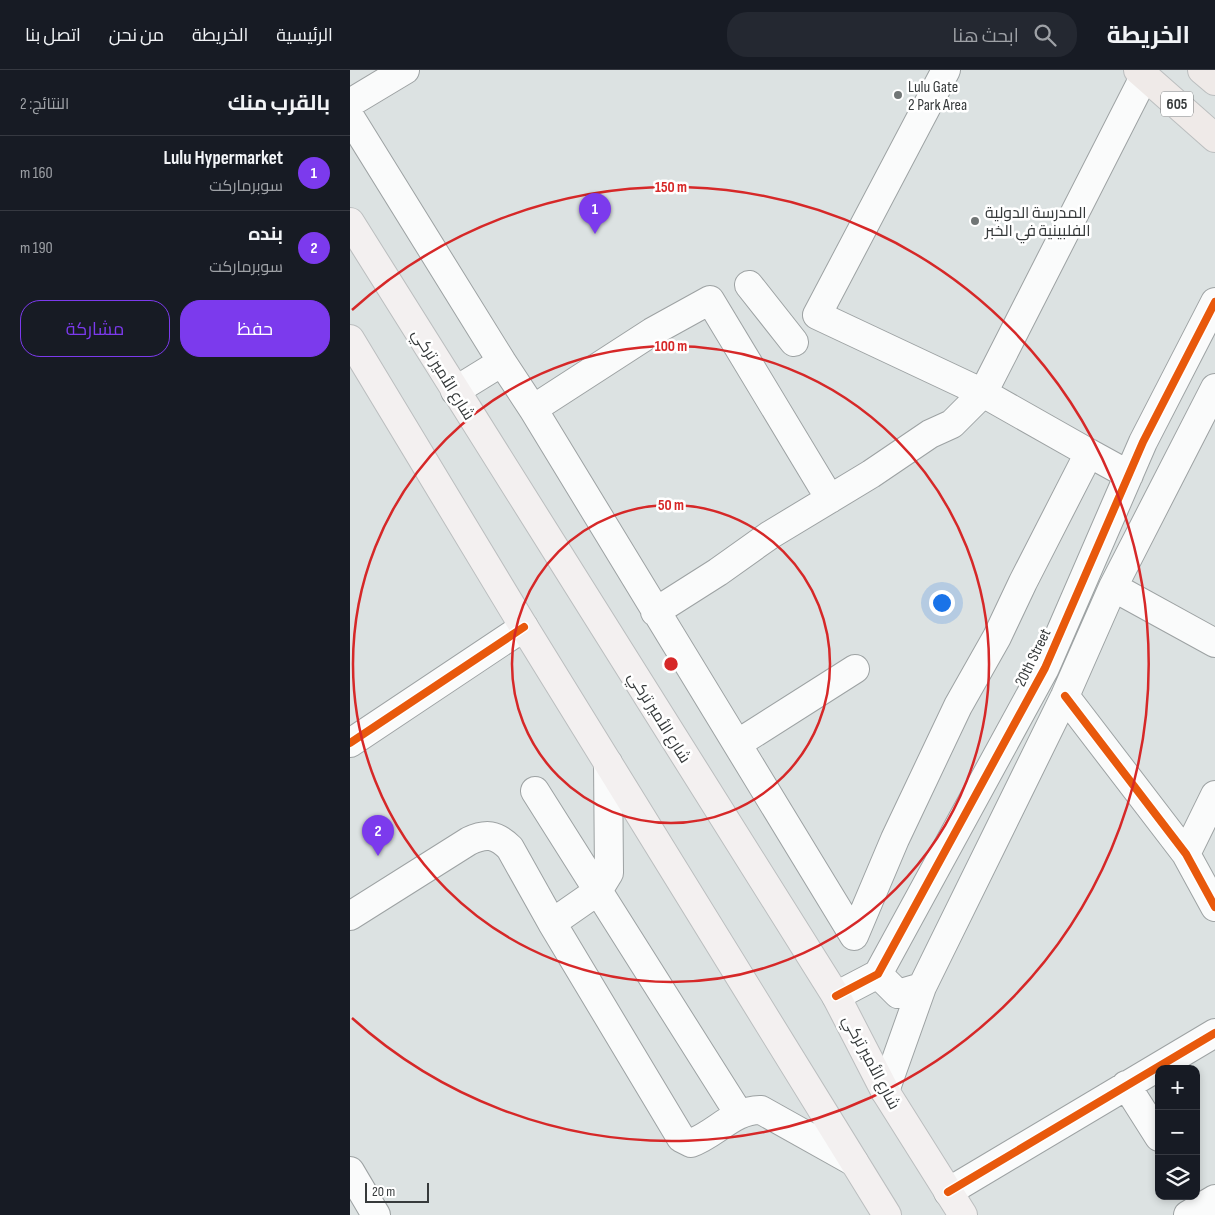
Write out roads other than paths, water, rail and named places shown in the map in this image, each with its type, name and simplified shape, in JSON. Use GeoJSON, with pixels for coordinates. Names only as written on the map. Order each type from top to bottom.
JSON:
{"type":"FeatureCollection","features":[{"type":"Feature","properties":{"kind":"highway","name":"605"},"geometry":{"type":"LineString","coordinates":[[1141,73],[1215,138]]}},
{"type":"Feature","properties":{"kind":"main road","name":"شارع الأمير تركي"},"geometry":{"type":"LineString","coordinates":[[350,222],[836,996],[885,1090],[963,1215]]}},
{"type":"Feature","properties":{"kind":"main road"},"geometry":{"type":"LineString","coordinates":[[350,339],[524,627],[887,1215]]}},
{"type":"Feature","properties":{"kind":"street"},"geometry":{"type":"LineString","coordinates":[[350,103],[405,70]]}},
{"type":"Feature","properties":{"kind":"street"},"geometry":{"type":"LineString","coordinates":[[946,70],[817,315],[983,393],[1129,475]]}},
{"type":"Feature","properties":{"kind":"street"},"geometry":{"type":"LineString","coordinates":[[655,612],[718,572],[770,535],[830,500],[930,434],[952,424],[983,393],[1141,73]]}},
{"type":"Feature","properties":{"kind":"street"},"geometry":{"type":"LineString","coordinates":[[350,118],[533,409],[854,936],[895,838],[954,715],[997,637],[1089,453]]}},
{"type":"Feature","properties":{"kind":"street"},"geometry":{"type":"LineString","coordinates":[[749,285],[794,342]]}},
{"type":"Feature","properties":{"kind":"street"},"geometry":{"type":"LineString","coordinates":[[533,409],[652,332],[710,300],[830,500]]}},
{"type":"Feature","properties":{"kind":"street","name":"20th Street"},"geometry":{"type":"LineString","coordinates":[[878,974],[1045,668],[1143,442],[1215,302]]}},
{"type":"Feature","properties":{"kind":"street"},"geometry":{"type":"LineString","coordinates":[[455,391],[502,362]]}},
{"type":"Feature","properties":{"kind":"street"},"geometry":{"type":"LineString","coordinates":[[885,1090],[922,987],[1065,696],[1113,587],[1215,388]]}},
{"type":"Feature","properties":{"kind":"street"},"geometry":{"type":"LineString","coordinates":[[1113,587],[1215,643]]}},
{"type":"Feature","properties":{"kind":"street"},"geometry":{"type":"LineString","coordinates":[[350,743],[524,627]]}},
{"type":"Feature","properties":{"kind":"street"},"geometry":{"type":"LineString","coordinates":[[737,744],[855,669]]}},
{"type":"Feature","properties":{"kind":"street"},"geometry":{"type":"LineString","coordinates":[[1065,696],[1186,854],[1215,907]]}},
{"type":"Feature","properties":{"kind":"street"},"geometry":{"type":"LineString","coordinates":[[552,922],[598,891],[609,873],[608,763]]}},
{"type":"Feature","properties":{"kind":"street"},"geometry":{"type":"LineString","coordinates":[[535,790],[739,1114]]}},
{"type":"Feature","properties":{"kind":"street"},"geometry":{"type":"LineString","coordinates":[[1186,854],[1215,795]]}},
{"type":"Feature","properties":{"kind":"street"},"geometry":{"type":"LineString","coordinates":[[350,916],[469,841],[479,836],[494,836],[501,839],[510,848],[552,922],[682,1138],[691,1143],[701,1140],[739,1114],[751,1110],[761,1110],[854,1162]]}},
{"type":"Feature","properties":{"kind":"street"},"geometry":{"type":"LineString","coordinates":[[836,996],[878,974],[898,994],[922,987]]}},
{"type":"Feature","properties":{"kind":"street"},"geometry":{"type":"LineString","coordinates":[[948,1192],[1215,1033]]}},
{"type":"Feature","properties":{"kind":"street"},"geometry":{"type":"LineString","coordinates":[[1126,1085],[1155,1131]]}},
{"type":"Feature","properties":{"kind":"street"},"geometry":{"type":"LineString","coordinates":[[350,1171],[376,1215]]}},
{"type":"Feature","properties":{"kind":"place","name":"Lulu Gate 2 Park Area"},"geometry":{"type":"Point","coordinates":[898,95]}},
{"type":"Feature","properties":{"kind":"place","name":"المدرسة الدولية الفلبينية في الخبر"},"geometry":{"type":"Point","coordinates":[975,221]}},
{"type":"Feature","properties":{"kind":"place","name":"Lulu Hypermarket"},"geometry":{"type":"Point","coordinates":[595,234]}},
{"type":"Feature","properties":{"kind":"place","name":"بنده"},"geometry":{"type":"Point","coordinates":[378,856]}}]}
